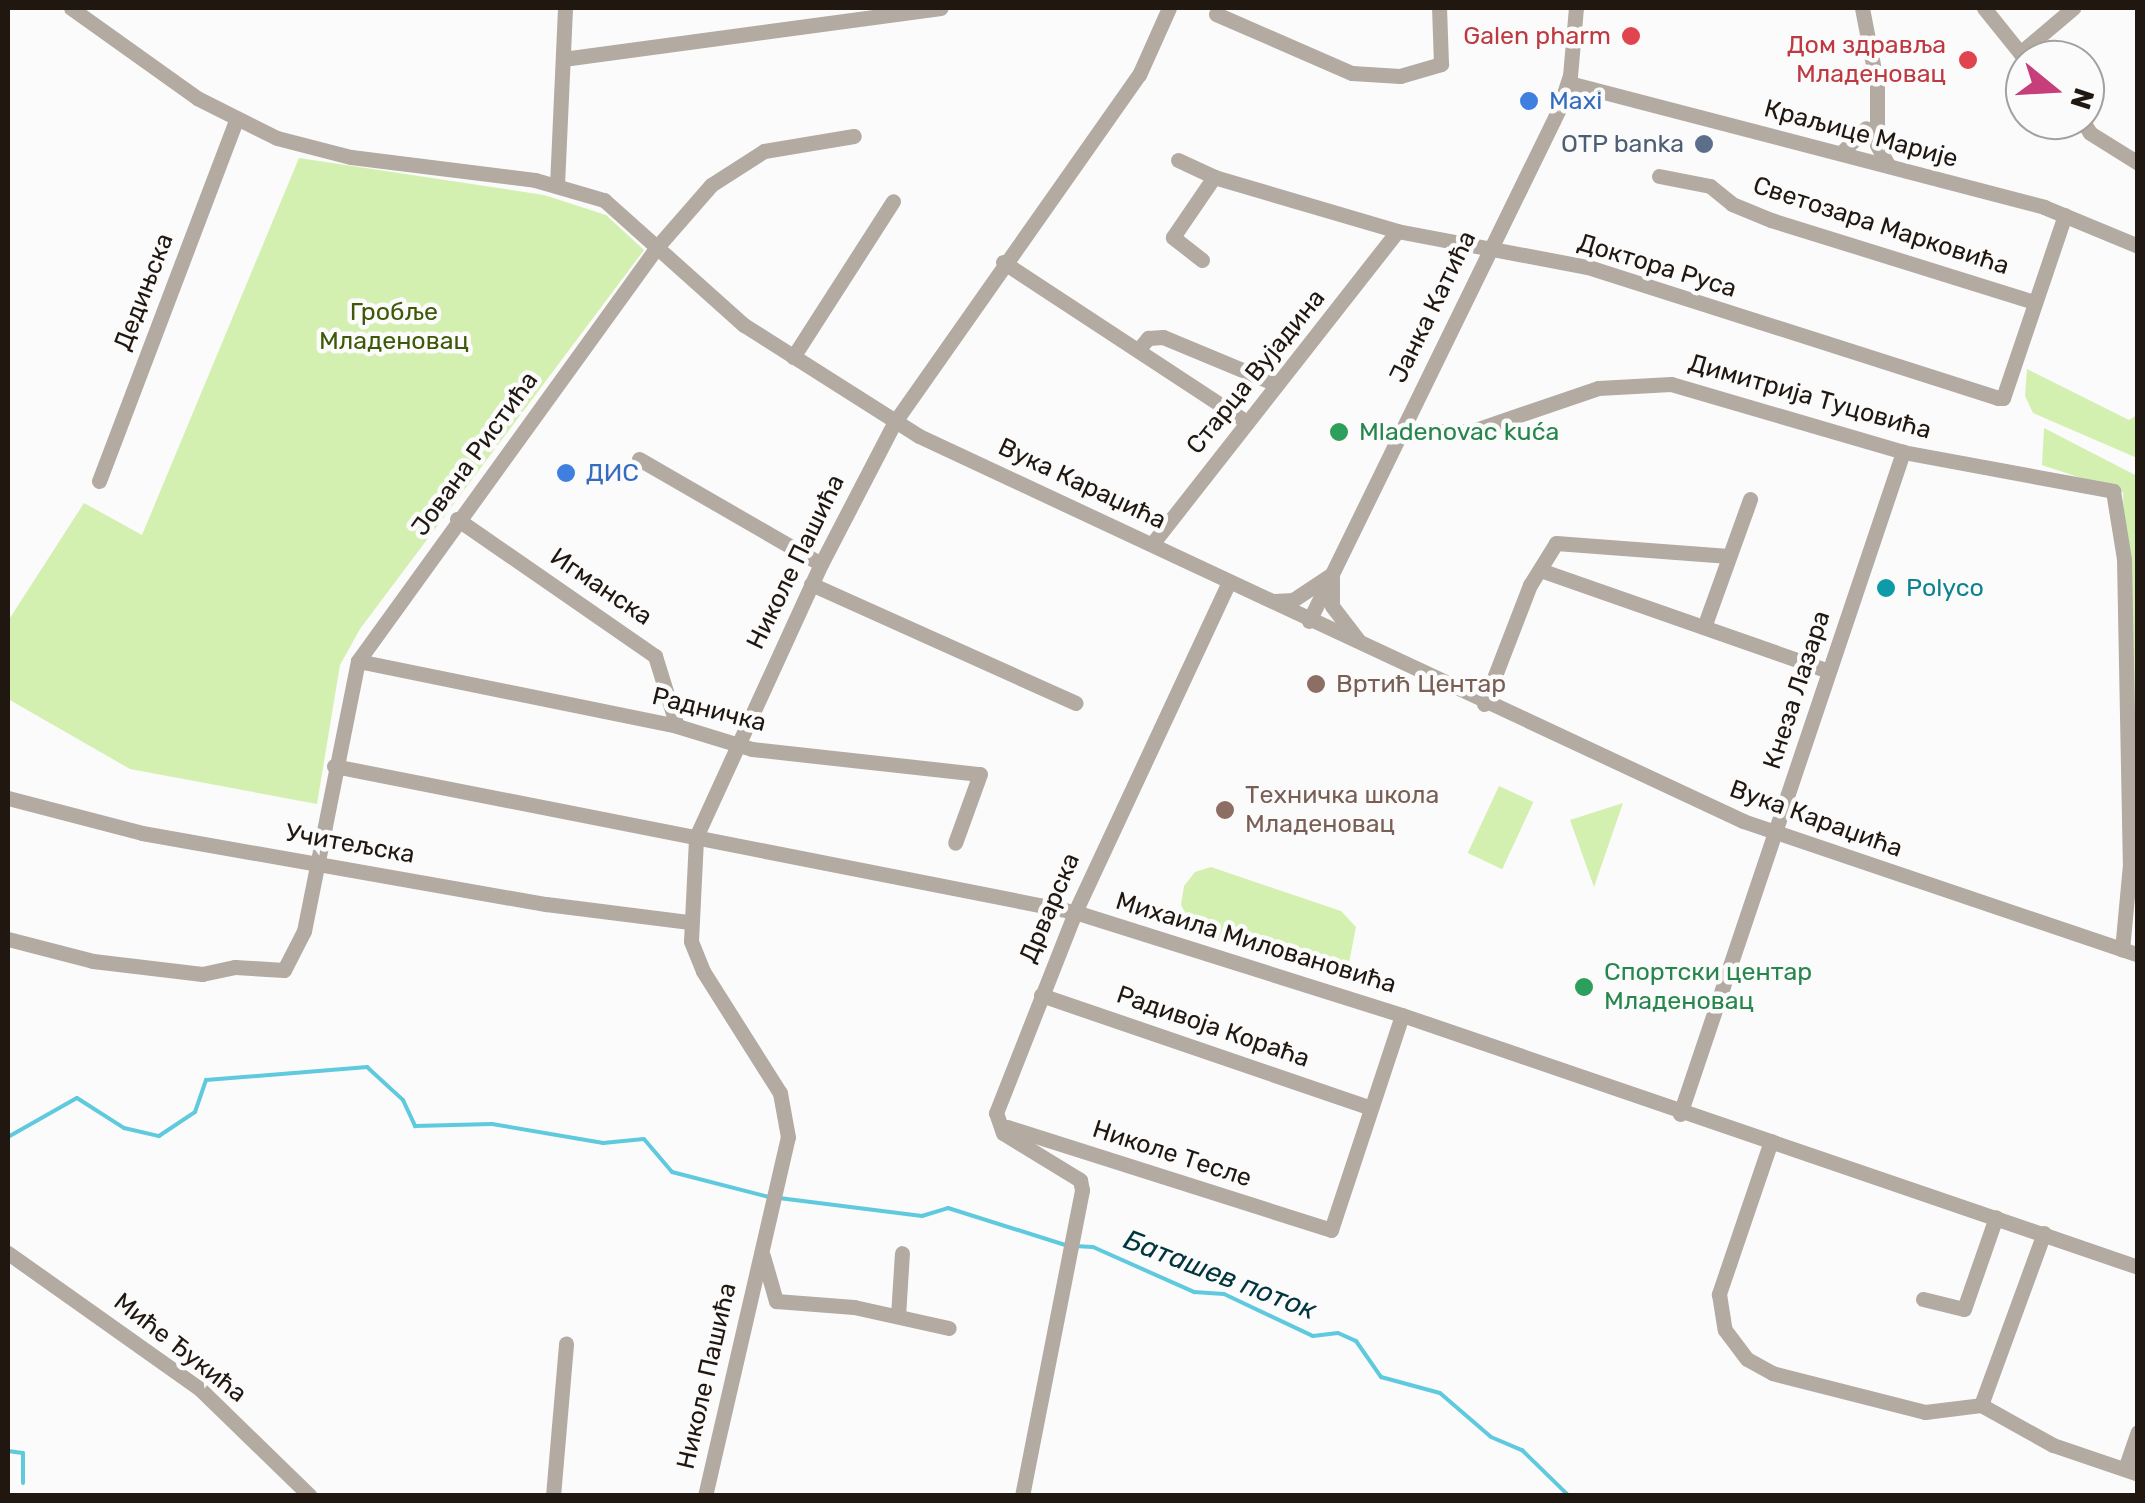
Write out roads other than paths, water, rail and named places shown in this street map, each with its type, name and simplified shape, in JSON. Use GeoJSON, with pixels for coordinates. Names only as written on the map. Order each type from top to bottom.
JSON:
{"type":"FeatureCollection","features":[{"type":"Feature","properties":{"kind":"street","name":"Вука Караџића"},"geometry":{"type":"LineString","coordinates":[[71,8],[236,121],[336,154],[557,185],[609,202],[719,306],[894,424],[1484,704],[1776,835],[2130,953],[2124,767]]}},
{"type":"Feature","properties":{"kind":"street"},"geometry":{"type":"LineString","coordinates":[[557,185],[565,8]]}},
{"type":"Feature","properties":{"kind":"street"},"geometry":{"type":"LineString","coordinates":[[562,59],[942,8]]}},
{"type":"Feature","properties":{"kind":"street","name":"Николе Пашића"},"geometry":{"type":"LineString","coordinates":[[705,1496],[780,1187],[788,1137],[780,1093],[702,971],[688,922],[696,837],[821,564],[894,424],[1003,262],[1138,75],[1169,8]]}},
{"type":"Feature","properties":{"kind":"street"},"geometry":{"type":"LineString","coordinates":[[1216,14],[1352,73],[1400,76],[1441,64],[1439,8]]}},
{"type":"Feature","properties":{"kind":"street","name":"Јанка Катића"},"geometry":{"type":"LineString","coordinates":[[1309,621],[1568,83],[1576,8]]}},
{"type":"Feature","properties":{"kind":"street"},"geometry":{"type":"LineString","coordinates":[[1862,8],[1877,85],[1877,145],[1883,163]]}},
{"type":"Feature","properties":{"kind":"street"},"geometry":{"type":"LineString","coordinates":[[1984,8],[2009,40]]}},
{"type":"Feature","properties":{"kind":"street"},"geometry":{"type":"LineString","coordinates":[[2040,40],[2073,8]]}},
{"type":"Feature","properties":{"kind":"street"},"geometry":{"type":"LineString","coordinates":[[1867,44],[1866,128],[1883,163]]}},
{"type":"Feature","properties":{"kind":"street","name":"Краљице Марије"},"geometry":{"type":"LineString","coordinates":[[1568,83],[1883,163],[2064,214],[2138,246]]}},
{"type":"Feature","properties":{"kind":"street","name":"Дедињска"},"geometry":{"type":"LineString","coordinates":[[99,480],[236,121]]}},
{"type":"Feature","properties":{"kind":"street"},"geometry":{"type":"LineString","coordinates":[[1842,154],[1866,128]]}},
{"type":"Feature","properties":{"kind":"street","name":"Јована Ристића"},"geometry":{"type":"LineString","coordinates":[[8,939],[94,962],[202,974],[284,970],[304,931],[358,661],[457,519],[658,248],[711,185],[751,157],[854,136]]}},
{"type":"Feature","properties":{"kind":"street"},"geometry":{"type":"LineString","coordinates":[[2101,140],[2138,163]]}},
{"type":"Feature","properties":{"kind":"street","name":"Доктора Руса"},"geometry":{"type":"LineString","coordinates":[[1178,160],[1214,177],[1397,231],[1588,268],[2004,398],[2034,302]]}},
{"type":"Feature","properties":{"kind":"street","name":"Светозара Марковића"},"geometry":{"type":"LineString","coordinates":[[1659,176],[1710,186],[1732,204],[1771,220],[2034,302]]}},
{"type":"Feature","properties":{"kind":"street"},"geometry":{"type":"LineString","coordinates":[[1202,260],[1173,236],[1214,177]]}},
{"type":"Feature","properties":{"kind":"street"},"geometry":{"type":"LineString","coordinates":[[793,357],[893,201]]}},
{"type":"Feature","properties":{"kind":"street"},"geometry":{"type":"LineString","coordinates":[[2034,302],[2064,214]]}},
{"type":"Feature","properties":{"kind":"street","name":"Старца Вујадина"},"geometry":{"type":"LineString","coordinates":[[1152,544],[1397,231]]}},
{"type":"Feature","properties":{"kind":"street"},"geometry":{"type":"LineString","coordinates":[[1003,262],[1247,422]]}},
{"type":"Feature","properties":{"kind":"street"},"geometry":{"type":"LineString","coordinates":[[1138,350],[1148,338],[1163,337],[1276,384]]}},
{"type":"Feature","properties":{"kind":"street","name":"Димитрија Туцовића"},"geometry":{"type":"LineString","coordinates":[[1400,432],[1472,431],[1582,392],[1660,384],[1712,392],[1903,452],[2112,492],[2124,541],[2124,767]]}},
{"type":"Feature","properties":{"kind":"street","name":"Кнеза Лазара"},"geometry":{"type":"LineString","coordinates":[[1680,1114],[1903,452]]}},
{"type":"Feature","properties":{"kind":"street"},"geometry":{"type":"LineString","coordinates":[[638,459],[821,564]]}},
{"type":"Feature","properties":{"kind":"street"},"geometry":{"type":"LineString","coordinates":[[1704,627],[1750,499]]}},
{"type":"Feature","properties":{"kind":"street","name":"Игманска"},"geometry":{"type":"LineString","coordinates":[[457,519],[655,656],[677,726]]}},
{"type":"Feature","properties":{"kind":"street"},"geometry":{"type":"LineString","coordinates":[[1484,704],[1530,585],[1556,543],[1728,556]]}},
{"type":"Feature","properties":{"kind":"street"},"geometry":{"type":"LineString","coordinates":[[1542,571],[1828,671]]}},
{"type":"Feature","properties":{"kind":"street"},"geometry":{"type":"LineString","coordinates":[[1268,600],[1293,600],[1332,574],[1340,622],[1369,650]]}},
{"type":"Feature","properties":{"kind":"street","name":"Дрварска"},"geometry":{"type":"LineString","coordinates":[[999,1125],[1005,1082],[1075,912],[1229,582]]}},
{"type":"Feature","properties":{"kind":"street"},"geometry":{"type":"LineString","coordinates":[[812,584],[1076,703]]}},
{"type":"Feature","properties":{"kind":"street","name":"Радничка"},"geometry":{"type":"LineString","coordinates":[[358,661],[677,726],[736,745],[980,774],[956,842]]}},
{"type":"Feature","properties":{"kind":"street","name":"Михаила Миловановића"},"geometry":{"type":"LineString","coordinates":[[334,766],[1075,912],[1402,1015],[1680,1114],[1996,1216],[2138,1267]]}},
{"type":"Feature","properties":{"kind":"street","name":"Учитељска"},"geometry":{"type":"LineString","coordinates":[[8,798],[124,829],[688,922]]}},
{"type":"Feature","properties":{"kind":"street","name":"Радивоја Кораћа"},"geometry":{"type":"LineString","coordinates":[[1041,995],[1369,1107]]}},
{"type":"Feature","properties":{"kind":"street"},"geometry":{"type":"LineString","coordinates":[[1369,1107],[1402,1015]]}},
{"type":"Feature","properties":{"kind":"street","name":"Николе Тесле"},"geometry":{"type":"LineString","coordinates":[[999,1125],[1330,1230],[1369,1107]]}},
{"type":"Feature","properties":{"kind":"street"},"geometry":{"type":"LineString","coordinates":[[999,1125],[1080,1180],[1070,1254],[1022,1496]]}},
{"type":"Feature","properties":{"kind":"street"},"geometry":{"type":"LineString","coordinates":[[1771,1141],[1719,1294],[1735,1346],[1772,1374],[1925,1412],[1980,1405],[2053,1446],[2132,1470],[2138,1432]]}},
{"type":"Feature","properties":{"kind":"street"},"geometry":{"type":"LineString","coordinates":[[1923,1298],[1964,1308],[1996,1216]]}},
{"type":"Feature","properties":{"kind":"street"},"geometry":{"type":"LineString","coordinates":[[1980,1405],[2044,1233]]}},
{"type":"Feature","properties":{"kind":"street","name":"Миће Ђукића"},"geometry":{"type":"LineString","coordinates":[[8,1253],[200,1388],[310,1496]]}},
{"type":"Feature","properties":{"kind":"street"},"geometry":{"type":"LineString","coordinates":[[898,1316],[902,1253]]}},
{"type":"Feature","properties":{"kind":"street"},"geometry":{"type":"LineString","coordinates":[[762,1255],[776,1301],[898,1316],[950,1328]]}},
{"type":"Feature","properties":{"kind":"street"},"geometry":{"type":"LineString","coordinates":[[553,1496],[566,1344]]}},
{"type":"Feature","properties":{"kind":"waterway","name":"Баташев поток"},"geometry":{"type":"LineString","coordinates":[[8,1137],[77,1098],[124,1128],[159,1136],[195,1112],[206,1080],[367,1067],[403,1100],[415,1126],[492,1124],[603,1143],[644,1139],[672,1172],[769,1197]]}},
{"type":"Feature","properties":{"kind":"waterway","name":"Баташев поток"},"geometry":{"type":"LineString","coordinates":[[779,1198],[922,1216],[948,1208],[1065,1245]]}},
{"type":"Feature","properties":{"kind":"waterway","name":"Баташев поток"},"geometry":{"type":"LineString","coordinates":[[1074,1246],[1093,1247],[1194,1292],[1224,1294],[1313,1336],[1338,1333],[1356,1341],[1381,1377],[1440,1393],[1491,1437],[1522,1450],[1569,1496]]}},
{"type":"Feature","properties":{"kind":"waterway"},"geometry":{"type":"LineString","coordinates":[[8,1451],[23,1453],[23,1483]]}},
{"type":"Feature","properties":{"kind":"place","name":"Galen pharm"},"geometry":{"type":"Point","coordinates":[1631,36]}},
{"type":"Feature","properties":{"kind":"place","name":"Дом здравља Младеновац"},"geometry":{"type":"Point","coordinates":[1968,60]}},
{"type":"Feature","properties":{"kind":"place","name":"Maxi"},"geometry":{"type":"Point","coordinates":[1529,101]}},
{"type":"Feature","properties":{"kind":"place","name":"OTP banka"},"geometry":{"type":"Point","coordinates":[1704,144]}},
{"type":"Feature","properties":{"kind":"place","name":"Mladenovac kuća"},"geometry":{"type":"Point","coordinates":[1339,432]}},
{"type":"Feature","properties":{"kind":"place","name":"ДИС"},"geometry":{"type":"Point","coordinates":[566,473]}},
{"type":"Feature","properties":{"kind":"place","name":"Polyco"},"geometry":{"type":"Point","coordinates":[1886,588]}},
{"type":"Feature","properties":{"kind":"place","name":"Вртић Центар"},"geometry":{"type":"Point","coordinates":[1316,684]}},
{"type":"Feature","properties":{"kind":"place","name":"Техничка школа Младеновац"},"geometry":{"type":"Point","coordinates":[1225,810]}},
{"type":"Feature","properties":{"kind":"place","name":"Спортски центар Младеновац"},"geometry":{"type":"Point","coordinates":[1584,987]}},
{"type":"Feature","properties":{"kind":"park label","name":"Гробље Младеновац"},"geometry":{"type":"Point","coordinates":[394,328]}}]}
